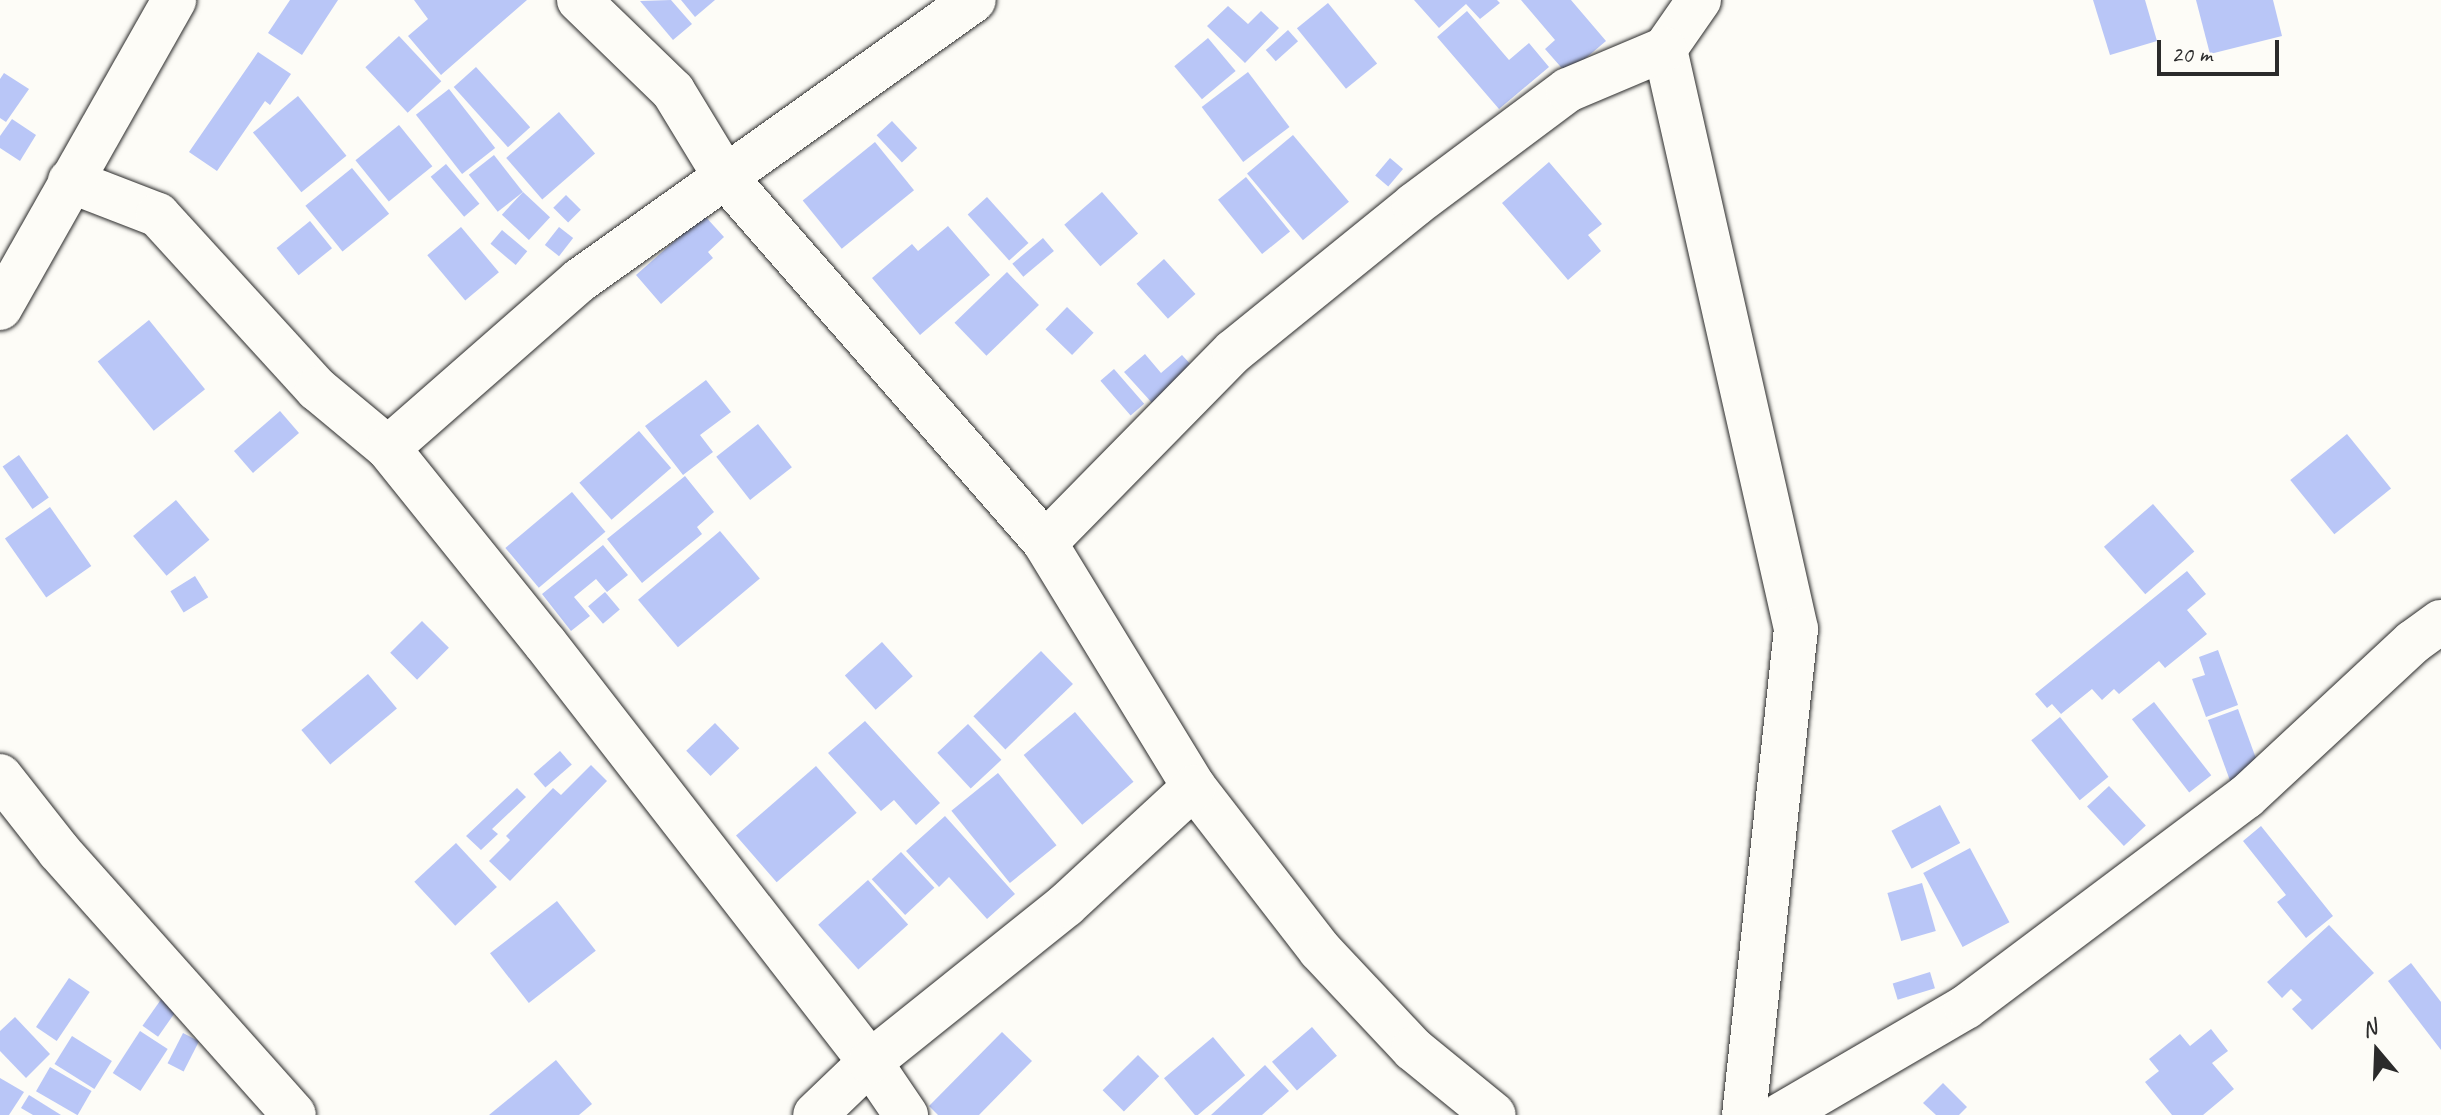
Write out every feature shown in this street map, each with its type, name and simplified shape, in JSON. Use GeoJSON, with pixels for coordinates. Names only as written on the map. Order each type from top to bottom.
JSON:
{"type":"FeatureCollection","features":[{"type":"Feature","properties":{"kind":"street"},"geometry":{"type":"LineString","coordinates":[[0,308],[174,0]]}},
{"type":"Feature","properties":{"kind":"street"},"geometry":{"type":"LineString","coordinates":[[579,0],[673,91],[726,178],[1045,543],[1194,787],[1320,950],[1413,1049],[1494,1115]]}},
{"type":"Feature","properties":{"kind":"street"},"geometry":{"type":"LineString","coordinates":[[388,448],[580,280],[974,0]]}},
{"type":"Feature","properties":{"kind":"street"},"geometry":{"type":"LineString","coordinates":[[1045,543],[1234,351],[1414,205],[1568,90],[1665,49],[1699,0]]}},
{"type":"Feature","properties":{"kind":"street"},"geometry":{"type":"LineString","coordinates":[[1665,49],[1796,629],[1744,1115]]}},
{"type":"Feature","properties":{"kind":"street"},"geometry":{"type":"LineString","coordinates":[[70,181],[158,215],[317,389],[388,448],[545,643],[870,1062],[906,1115]]}},
{"type":"Feature","properties":{"kind":"street"},"geometry":{"type":"LineString","coordinates":[[1781,1115],[1966,1007],[2246,797],[2413,642],[2441,622]]}},
{"type":"Feature","properties":{"kind":"street"},"geometry":{"type":"LineString","coordinates":[[0,776],[59,851],[294,1115]]}},
{"type":"Feature","properties":{"kind":"street"},"geometry":{"type":"LineString","coordinates":[[815,1115],[870,1062],[1066,905],[1194,787]]}},
{"type":"Feature","properties":{"kind":"building"},"geometry":{"type":"Polygon","coordinates":[[[290,0],[338,0],[302,55],[268,33],[290,0]]]}},
{"type":"Feature","properties":{"kind":"building"},"geometry":{"type":"Polygon","coordinates":[[[414,0],[527,0],[441,75],[408,36],[428,19],[414,0]]]}},
{"type":"Feature","properties":{"kind":"building"},"geometry":{"type":"Polygon","coordinates":[[[671,0],[692,24],[673,40],[640,1],[671,0]]]}},
{"type":"Feature","properties":{"kind":"building"},"geometry":{"type":"Polygon","coordinates":[[[681,0],[715,0],[695,17],[681,0]]]}},
{"type":"Feature","properties":{"kind":"building"},"geometry":{"type":"Polygon","coordinates":[[[1414,0],[1497,0],[1500,3],[1480,19],[1466,4],[1439,28],[1414,0]]]}},
{"type":"Feature","properties":{"kind":"building"},"geometry":{"type":"Polygon","coordinates":[[[1521,0],[1571,0],[1606,41],[1567,74],[1545,49],[1555,40],[1521,0]]]}},
{"type":"Feature","properties":{"kind":"building"},"geometry":{"type":"Polygon","coordinates":[[[2093,0],[2145,0],[2157,41],[2110,55],[2093,0]]]}},
{"type":"Feature","properties":{"kind":"building"},"geometry":{"type":"Polygon","coordinates":[[[2196,0],[2273,0],[2282,36],[2210,54],[2196,0]]]}},
{"type":"Feature","properties":{"kind":"building"},"geometry":{"type":"Polygon","coordinates":[[[1328,3],[1377,64],[1346,89],[1297,28],[1328,3]]]}},
{"type":"Feature","properties":{"kind":"building"},"geometry":{"type":"Polygon","coordinates":[[[1228,6],[1248,24],[1261,11],[1279,28],[1245,63],[1207,26],[1228,6]]]}},
{"type":"Feature","properties":{"kind":"building"},"geometry":{"type":"Polygon","coordinates":[[[1467,11],[1509,60],[1529,43],[1549,67],[1499,109],[1437,37],[1467,11]]]}},
{"type":"Feature","properties":{"kind":"building"},"geometry":{"type":"Polygon","coordinates":[[[1288,30],[1298,41],[1276,61],[1266,50],[1288,30]]]}},
{"type":"Feature","properties":{"kind":"building"},"geometry":{"type":"Polygon","coordinates":[[[399,36],[441,81],[408,113],[365,67],[399,36]]]}},
{"type":"Feature","properties":{"kind":"building"},"geometry":{"type":"Polygon","coordinates":[[[1208,38],[1236,71],[1202,99],[1174,66],[1208,38]]]}},
{"type":"Feature","properties":{"kind":"building"},"geometry":{"type":"Polygon","coordinates":[[[258,52],[291,74],[270,105],[265,101],[217,171],[189,152],[258,52]]]}},
{"type":"Feature","properties":{"kind":"building"},"geometry":{"type":"Polygon","coordinates":[[[476,67],[530,127],[508,147],[454,87],[476,67]]]}},
{"type":"Feature","properties":{"kind":"building"},"geometry":{"type":"Polygon","coordinates":[[[1248,72],[1290,127],[1243,162],[1202,107],[1248,72]]]}},
{"type":"Feature","properties":{"kind":"building"},"geometry":{"type":"Polygon","coordinates":[[[4,73],[29,89],[6,122],[0,118],[0,79],[4,73]]]}},
{"type":"Feature","properties":{"kind":"building"},"geometry":{"type":"Polygon","coordinates":[[[449,89],[495,148],[462,174],[416,115],[449,89]]]}},
{"type":"Feature","properties":{"kind":"building"},"geometry":{"type":"Polygon","coordinates":[[[298,96],[346,156],[301,192],[253,133],[298,96]]]}},
{"type":"Feature","properties":{"kind":"building"},"geometry":{"type":"Polygon","coordinates":[[[559,112],[595,154],[542,199],[506,158],[559,112]]]}},
{"type":"Feature","properties":{"kind":"building"},"geometry":{"type":"Polygon","coordinates":[[[12,119],[36,135],[20,161],[0,148],[0,136],[12,119]]]}},
{"type":"Feature","properties":{"kind":"building"},"geometry":{"type":"Polygon","coordinates":[[[892,121],[917,148],[902,162],[877,135],[892,121]]]}},
{"type":"Feature","properties":{"kind":"building"},"geometry":{"type":"Polygon","coordinates":[[[399,125],[432,166],[389,201],[355,160],[399,125]]]}},
{"type":"Feature","properties":{"kind":"building"},"geometry":{"type":"Polygon","coordinates":[[[1293,135],[1349,202],[1303,240],[1247,174],[1293,135]]]}},
{"type":"Feature","properties":{"kind":"building"},"geometry":{"type":"Polygon","coordinates":[[[875,142],[914,190],[842,249],[803,201],[875,142]]]}},
{"type":"Feature","properties":{"kind":"building"},"geometry":{"type":"Polygon","coordinates":[[[494,155],[523,192],[498,212],[469,175],[494,155]]]}},
{"type":"Feature","properties":{"kind":"building"},"geometry":{"type":"Polygon","coordinates":[[[1390,158],[1403,169],[1388,187],[1375,176],[1390,158]]]}},
{"type":"Feature","properties":{"kind":"building"},"geometry":{"type":"Polygon","coordinates":[[[1549,162],[1602,224],[1588,235],[1601,251],[1568,280],[1502,203],[1549,162]]]}},
{"type":"Feature","properties":{"kind":"building"},"geometry":{"type":"Polygon","coordinates":[[[446,164],[479,204],[464,217],[431,177],[446,164]]]}},
{"type":"Feature","properties":{"kind":"building"},"geometry":{"type":"Polygon","coordinates":[[[352,168],[389,214],[343,252],[305,206],[352,168]]]}},
{"type":"Feature","properties":{"kind":"building"},"geometry":{"type":"Polygon","coordinates":[[[1246,177],[1290,231],[1262,254],[1218,200],[1246,177]]]}},
{"type":"Feature","properties":{"kind":"building"},"geometry":{"type":"Polygon","coordinates":[[[523,192],[550,217],[529,240],[502,215],[523,192]]]}},
{"type":"Feature","properties":{"kind":"building"},"geometry":{"type":"Polygon","coordinates":[[[1102,192],[1138,234],[1100,266],[1064,225],[1102,192]]]}},
{"type":"Feature","properties":{"kind":"building"},"geometry":{"type":"Polygon","coordinates":[[[566,195],[581,210],[568,223],[553,208],[566,195]]]}},
{"type":"Feature","properties":{"kind":"building"},"geometry":{"type":"Polygon","coordinates":[[[987,197],[1028,243],[1009,260],[968,214],[987,197]]]}},
{"type":"Feature","properties":{"kind":"building"},"geometry":{"type":"Polygon","coordinates":[[[704,215],[724,237],[708,252],[713,258],[661,304],[636,275],[704,215]]]}},
{"type":"Feature","properties":{"kind":"building"},"geometry":{"type":"Polygon","coordinates":[[[310,221],[332,248],[299,275],[277,248],[310,221]]]}},
{"type":"Feature","properties":{"kind":"building"},"geometry":{"type":"Polygon","coordinates":[[[948,226],[990,275],[920,335],[872,278],[912,244],[918,251],[948,226]]]}},
{"type":"Feature","properties":{"kind":"building"},"geometry":{"type":"Polygon","coordinates":[[[461,227],[499,272],[465,300],[427,255],[461,227]]]}},
{"type":"Feature","properties":{"kind":"building"},"geometry":{"type":"Polygon","coordinates":[[[559,227],[573,238],[559,256],[545,245],[559,227]]]}},
{"type":"Feature","properties":{"kind":"building"},"geometry":{"type":"Polygon","coordinates":[[[502,230],[527,251],[516,265],[490,244],[502,230]]]}},
{"type":"Feature","properties":{"kind":"building"},"geometry":{"type":"Polygon","coordinates":[[[1043,238],[1054,251],[1023,277],[1012,264],[1043,238]]]}},
{"type":"Feature","properties":{"kind":"building"},"geometry":{"type":"Polygon","coordinates":[[[1164,259],[1195,294],[1168,319],[1137,284],[1164,259]]]}},
{"type":"Feature","properties":{"kind":"building"},"geometry":{"type":"Polygon","coordinates":[[[1007,272],[1039,305],[986,356],[954,323],[1007,272]]]}},
{"type":"Feature","properties":{"kind":"building"},"geometry":{"type":"Polygon","coordinates":[[[1067,307],[1094,333],[1072,355],[1045,329],[1067,307]]]}},
{"type":"Feature","properties":{"kind":"building"},"geometry":{"type":"Polygon","coordinates":[[[149,320],[205,389],[154,431],[98,362],[149,320]]]}},
{"type":"Feature","properties":{"kind":"building"},"geometry":{"type":"Polygon","coordinates":[[[1145,354],[1161,373],[1182,355],[1194,368],[1153,404],[1124,372],[1145,354]]]}},
{"type":"Feature","properties":{"kind":"building"},"geometry":{"type":"Polygon","coordinates":[[[1114,369],[1144,404],[1131,416],[1100,381],[1114,369]]]}},
{"type":"Feature","properties":{"kind":"building"},"geometry":{"type":"Polygon","coordinates":[[[706,380],[731,412],[700,435],[713,452],[683,475],[645,426],[706,380]]]}},
{"type":"Feature","properties":{"kind":"building"},"geometry":{"type":"Polygon","coordinates":[[[280,411],[299,433],[253,473],[234,451],[280,411]]]}},
{"type":"Feature","properties":{"kind":"building"},"geometry":{"type":"Polygon","coordinates":[[[758,424],[792,467],[750,500],[716,457],[758,424]]]}},
{"type":"Feature","properties":{"kind":"building"},"geometry":{"type":"Polygon","coordinates":[[[639,431],[671,468],[612,520],[579,483],[639,431]]]}},
{"type":"Feature","properties":{"kind":"building"},"geometry":{"type":"Polygon","coordinates":[[[2347,434],[2391,488],[2334,534],[2290,480],[2347,434]]]}},
{"type":"Feature","properties":{"kind":"building"},"geometry":{"type":"Polygon","coordinates":[[[19,455],[49,498],[32,509],[3,466],[19,455]]]}},
{"type":"Feature","properties":{"kind":"building"},"geometry":{"type":"Polygon","coordinates":[[[685,476],[714,512],[697,527],[702,534],[642,583],[607,539],[685,476]]]}},
{"type":"Feature","properties":{"kind":"building"},"geometry":{"type":"Polygon","coordinates":[[[572,492],[605,532],[539,588],[505,548],[572,492]]]}},
{"type":"Feature","properties":{"kind":"building"},"geometry":{"type":"Polygon","coordinates":[[[176,500],[209,540],[167,576],[133,536],[176,500]]]}},
{"type":"Feature","properties":{"kind":"building"},"geometry":{"type":"Polygon","coordinates":[[[2153,504],[2194,552],[2145,594],[2104,547],[2153,504]]]}},
{"type":"Feature","properties":{"kind":"building"},"geometry":{"type":"Polygon","coordinates":[[[50,507],[91,566],[46,598],[5,539],[50,507]]]}},
{"type":"Feature","properties":{"kind":"building"},"geometry":{"type":"Polygon","coordinates":[[[720,531],[760,578],[678,647],[638,600],[720,531]]]}},
{"type":"Feature","properties":{"kind":"building"},"geometry":{"type":"Polygon","coordinates":[[[603,545],[628,575],[607,592],[596,579],[574,597],[590,616],[571,631],[542,594],[603,545]]]}},
{"type":"Feature","properties":{"kind":"building"},"geometry":{"type":"Polygon","coordinates":[[[2187,571],[2206,594],[2187,610],[2207,634],[2165,668],[2159,661],[2119,694],[2114,689],[2102,700],[2092,689],[2061,714],[2052,704],[2047,708],[2035,694],[2187,571]]]}},
{"type":"Feature","properties":{"kind":"building"},"geometry":{"type":"Polygon","coordinates":[[[195,576],[208,597],[184,613],[170,591],[195,576]]]}},
{"type":"Feature","properties":{"kind":"building"},"geometry":{"type":"Polygon","coordinates":[[[605,592],[620,610],[603,624],[588,606],[605,592]]]}},
{"type":"Feature","properties":{"kind":"building"},"geometry":{"type":"Polygon","coordinates":[[[422,621],[449,648],[417,680],[390,653],[422,621]]]}},
{"type":"Feature","properties":{"kind":"building"},"geometry":{"type":"Polygon","coordinates":[[[882,642],[913,676],[876,710],[845,675],[882,642]]]}},
{"type":"Feature","properties":{"kind":"building"},"geometry":{"type":"Polygon","coordinates":[[[2218,650],[2238,705],[2206,717],[2192,679],[2205,675],[2199,657],[2218,650]]]}},
{"type":"Feature","properties":{"kind":"building"},"geometry":{"type":"Polygon","coordinates":[[[1041,651],[1073,684],[1005,749],[973,716],[1041,651]]]}},
{"type":"Feature","properties":{"kind":"building"},"geometry":{"type":"Polygon","coordinates":[[[368,674],[397,708],[330,764],[301,730],[368,674]]]}},
{"type":"Feature","properties":{"kind":"building"},"geometry":{"type":"Polygon","coordinates":[[[2154,702],[2211,775],[2189,793],[2132,719],[2154,702]]]}},
{"type":"Feature","properties":{"kind":"building"},"geometry":{"type":"Polygon","coordinates":[[[2238,709],[2263,778],[2233,789],[2208,720],[2238,709]]]}},
{"type":"Feature","properties":{"kind":"building"},"geometry":{"type":"Polygon","coordinates":[[[1075,712],[1133,782],[1082,825],[1024,755],[1075,712]]]}},
{"type":"Feature","properties":{"kind":"building"},"geometry":{"type":"Polygon","coordinates":[[[2060,717],[2108,777],[2080,800],[2031,740],[2060,717]]]}},
{"type":"Feature","properties":{"kind":"building"},"geometry":{"type":"Polygon","coordinates":[[[865,721],[940,803],[916,825],[894,800],[881,811],[828,753],[865,721]]]}},
{"type":"Feature","properties":{"kind":"building"},"geometry":{"type":"Polygon","coordinates":[[[715,723],[739,748],[711,776],[686,751],[715,723]]]}},
{"type":"Feature","properties":{"kind":"building"},"geometry":{"type":"Polygon","coordinates":[[[968,724],[1001,760],[971,788],[937,753],[968,724]]]}},
{"type":"Feature","properties":{"kind":"building"},"geometry":{"type":"Polygon","coordinates":[[[560,751],[572,765],[545,788],[534,774],[560,751]]]}},
{"type":"Feature","properties":{"kind":"building"},"geometry":{"type":"Polygon","coordinates":[[[591,765],[607,781],[510,881],[489,861],[510,840],[506,836],[553,788],[561,795],[591,765]]]}},
{"type":"Feature","properties":{"kind":"building"},"geometry":{"type":"Polygon","coordinates":[[[816,766],[857,813],[777,882],[736,836],[816,766]]]}},
{"type":"Feature","properties":{"kind":"building"},"geometry":{"type":"Polygon","coordinates":[[[998,773],[1057,845],[1010,883],[951,811],[998,773]]]}},
{"type":"Feature","properties":{"kind":"building"},"geometry":{"type":"Polygon","coordinates":[[[2109,786],[2146,825],[2124,846],[2087,806],[2109,786]]]}},
{"type":"Feature","properties":{"kind":"building"},"geometry":{"type":"Polygon","coordinates":[[[517,788],[526,797],[492,829],[498,834],[481,850],[466,836],[517,788]]]}},
{"type":"Feature","properties":{"kind":"building"},"geometry":{"type":"Polygon","coordinates":[[[1940,805],[1960,843],[1912,869],[1891,831],[1940,805]]]}},
{"type":"Feature","properties":{"kind":"building"},"geometry":{"type":"Polygon","coordinates":[[[945,816],[1015,894],[987,919],[949,877],[939,887],[906,851],[945,816]]]}},
{"type":"Feature","properties":{"kind":"building"},"geometry":{"type":"Polygon","coordinates":[[[2261,826],[2333,916],[2306,938],[2277,902],[2286,895],[2243,841],[2261,826]]]}},
{"type":"Feature","properties":{"kind":"building"},"geometry":{"type":"Polygon","coordinates":[[[456,843],[497,887],[455,926],[414,882],[456,843]]]}},
{"type":"Feature","properties":{"kind":"building"},"geometry":{"type":"Polygon","coordinates":[[[1970,848],[2009,922],[1963,947],[1923,873],[1970,848]]]}},
{"type":"Feature","properties":{"kind":"building"},"geometry":{"type":"Polygon","coordinates":[[[901,852],[934,888],[905,915],[872,879],[901,852]]]}},
{"type":"Feature","properties":{"kind":"building"},"geometry":{"type":"Polygon","coordinates":[[[868,880],[908,925],[858,969],[818,925],[868,880]]]}},
{"type":"Feature","properties":{"kind":"building"},"geometry":{"type":"Polygon","coordinates":[[[1922,883],[1936,931],[1901,941],[1887,893],[1922,883]]]}},
{"type":"Feature","properties":{"kind":"building"},"geometry":{"type":"Polygon","coordinates":[[[557,901],[596,951],[529,1003],[490,953],[557,901]]]}},
{"type":"Feature","properties":{"kind":"building"},"geometry":{"type":"Polygon","coordinates":[[[2329,925],[2374,973],[2312,1030],[2292,1009],[2302,1000],[2291,989],[2282,998],[2267,982],[2329,925]]]}},
{"type":"Feature","properties":{"kind":"building"},"geometry":{"type":"Polygon","coordinates":[[[2411,963],[2441,1002],[2441,1050],[2388,981],[2411,963]]]}},
{"type":"Feature","properties":{"kind":"building"},"geometry":{"type":"Polygon","coordinates":[[[1930,972],[1935,988],[1898,1000],[1893,983],[1930,972]]]}},
{"type":"Feature","properties":{"kind":"building"},"geometry":{"type":"Polygon","coordinates":[[[69,978],[90,992],[57,1041],[36,1027],[69,978]]]}},
{"type":"Feature","properties":{"kind":"building"},"geometry":{"type":"Polygon","coordinates":[[[162,998],[178,1009],[158,1037],[142,1026],[162,998]]]}},
{"type":"Feature","properties":{"kind":"building"},"geometry":{"type":"Polygon","coordinates":[[[15,1017],[50,1054],[26,1078],[0,1051],[0,1031],[15,1017]]]}},
{"type":"Feature","properties":{"kind":"building"},"geometry":{"type":"Polygon","coordinates":[[[1312,1027],[1337,1056],[1297,1090],[1272,1062],[1312,1027]]]}},
{"type":"Feature","properties":{"kind":"building"},"geometry":{"type":"Polygon","coordinates":[[[2211,1029],[2228,1051],[2212,1063],[2234,1089],[2203,1115],[2172,1115],[2145,1082],[2159,1071],[2149,1059],[2180,1034],[2190,1046],[2211,1029]]]}},
{"type":"Feature","properties":{"kind":"building"},"geometry":{"type":"Polygon","coordinates":[[[140,1031],[168,1049],[140,1091],[113,1073],[140,1031]]]}},
{"type":"Feature","properties":{"kind":"building"},"geometry":{"type":"Polygon","coordinates":[[[1002,1032],[1032,1061],[979,1115],[938,1115],[929,1106],[1002,1032]]]}},
{"type":"Feature","properties":{"kind":"building"},"geometry":{"type":"Polygon","coordinates":[[[183,1033],[199,1041],[184,1071],[168,1063],[183,1033]]]}},
{"type":"Feature","properties":{"kind":"building"},"geometry":{"type":"Polygon","coordinates":[[[72,1036],[112,1061],[94,1089],[55,1064],[72,1036]]]}},
{"type":"Feature","properties":{"kind":"building"},"geometry":{"type":"Polygon","coordinates":[[[1213,1037],[1245,1075],[1198,1115],[1164,1078],[1213,1037]]]}},
{"type":"Feature","properties":{"kind":"building"},"geometry":{"type":"Polygon","coordinates":[[[1138,1055],[1159,1076],[1124,1112],[1103,1090],[1138,1055]]]}},
{"type":"Feature","properties":{"kind":"building"},"geometry":{"type":"Polygon","coordinates":[[[556,1060],[592,1104],[579,1115],[489,1115],[556,1060]]]}},
{"type":"Feature","properties":{"kind":"building"},"geometry":{"type":"Polygon","coordinates":[[[1265,1065],[1289,1091],[1262,1115],[1211,1115],[1265,1065]]]}},
{"type":"Feature","properties":{"kind":"building"},"geometry":{"type":"Polygon","coordinates":[[[50,1067],[92,1091],[78,1115],[36,1091],[50,1067]]]}},
{"type":"Feature","properties":{"kind":"building"},"geometry":{"type":"Polygon","coordinates":[[[0,1078],[24,1092],[9,1115],[0,1115],[0,1078]]]}},
{"type":"Feature","properties":{"kind":"building"},"geometry":{"type":"Polygon","coordinates":[[[1943,1083],[1967,1107],[1959,1115],[1936,1115],[1923,1103],[1943,1083]]]}},
{"type":"Feature","properties":{"kind":"building"},"geometry":{"type":"Polygon","coordinates":[[[29,1095],[61,1115],[33,1115],[21,1108],[29,1095]]]}}]}
